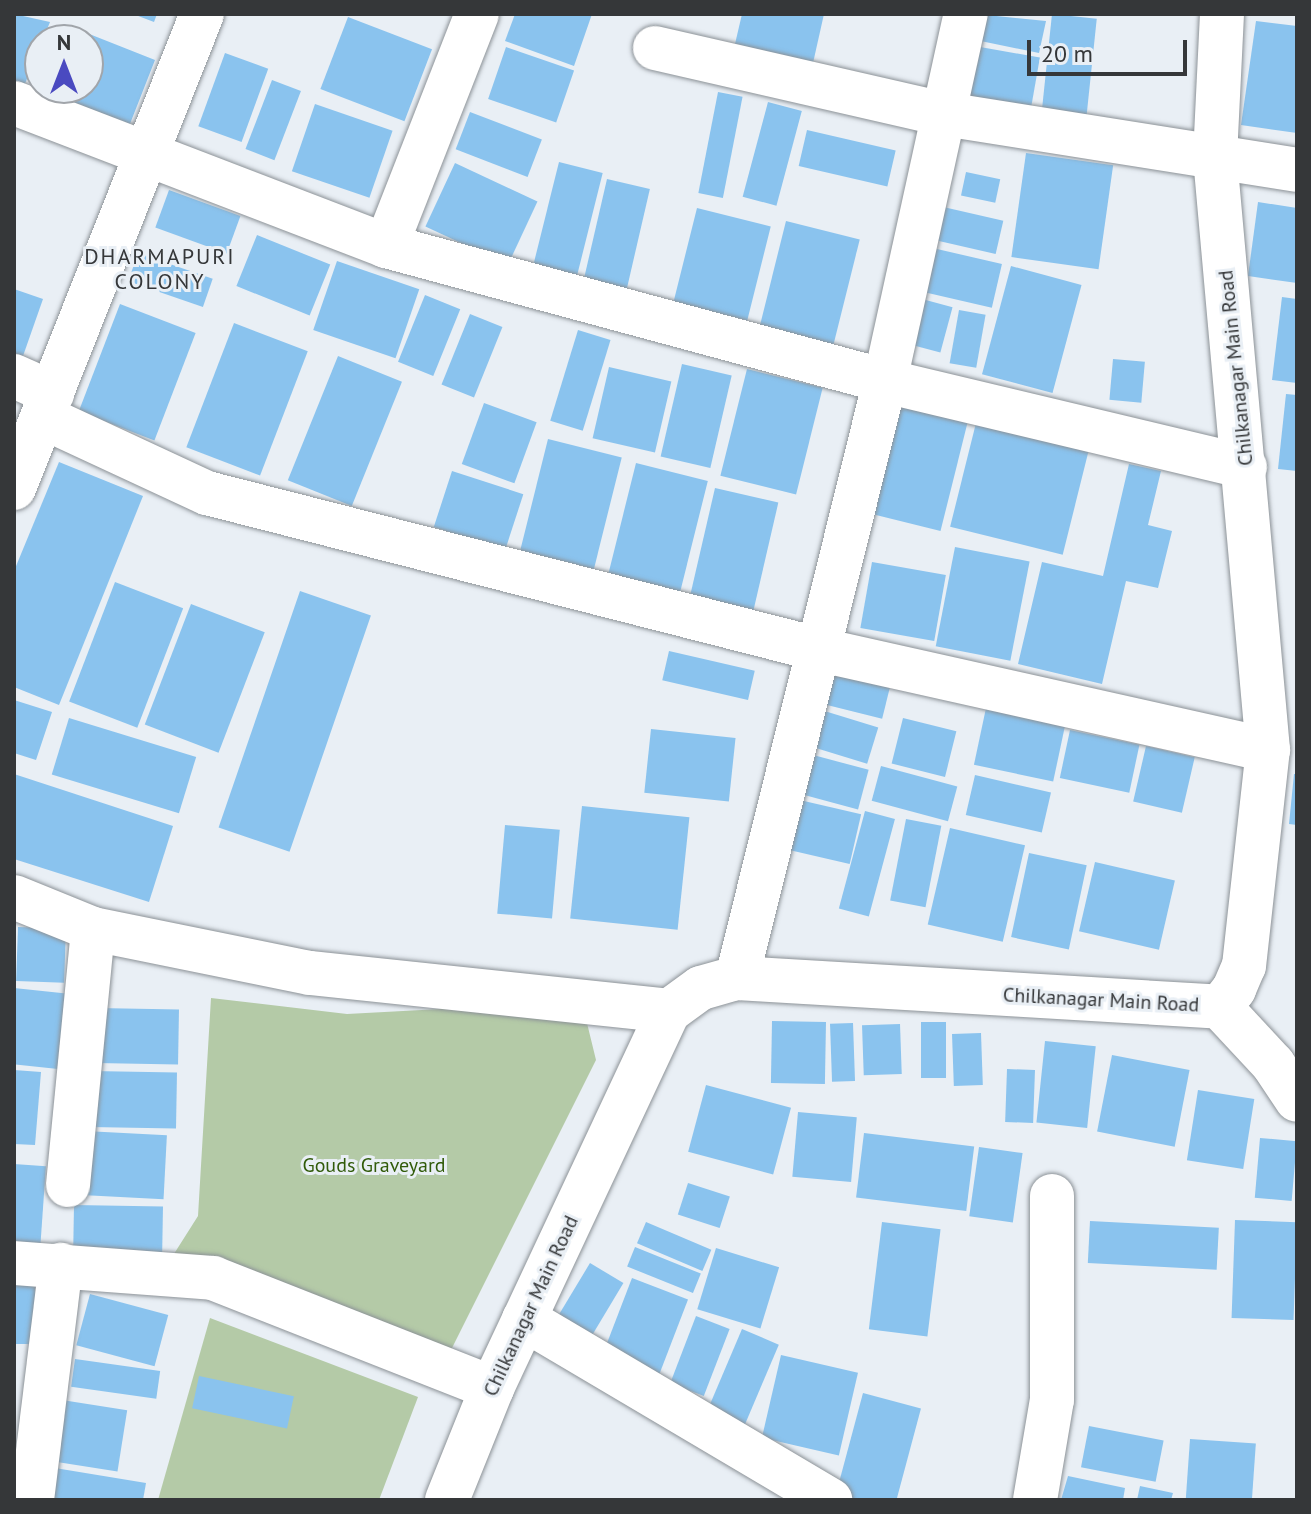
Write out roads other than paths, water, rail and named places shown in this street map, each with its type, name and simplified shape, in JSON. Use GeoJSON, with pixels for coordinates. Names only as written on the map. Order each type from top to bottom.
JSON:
{"type":"FeatureCollection","features":[{"type":"Feature","properties":{"kind":"street"},"geometry":{"type":"LineString","coordinates":[[14,488],[36,395],[148,154],[202,14]]}},
{"type":"Feature","properties":{"kind":"street"},"geometry":{"type":"LineString","coordinates":[[386,246],[477,14]]}},
{"type":"Feature","properties":{"kind":"street"},"geometry":{"type":"LineString","coordinates":[[737,978],[821,650],[885,381],[966,14]]}},
{"type":"Feature","properties":{"kind":"street","name":"Chilkanagar Main Road"},"geometry":{"type":"LineString","coordinates":[[447,1500],[492,1388],[669,1011],[701,988],[737,978],[1220,1007],[1244,966],[1268,750],[1215,157],[1222,14]]}},
{"type":"Feature","properties":{"kind":"street"},"geometry":{"type":"LineString","coordinates":[[655,48],[944,114],[1297,170]]}},
{"type":"Feature","properties":{"kind":"street"},"geometry":{"type":"LineString","coordinates":[[14,103],[386,246],[885,381],[1245,467]]}},
{"type":"Feature","properties":{"kind":"street"},"geometry":{"type":"LineString","coordinates":[[36,395],[207,493],[821,650],[1268,750]]}},
{"type":"Feature","properties":{"kind":"street"},"geometry":{"type":"LineString","coordinates":[[14,897],[93,929],[310,973],[669,1011]]}},
{"type":"Feature","properties":{"kind":"street"},"geometry":{"type":"LineString","coordinates":[[68,1185],[93,929]]}},
{"type":"Feature","properties":{"kind":"street"},"geometry":{"type":"LineString","coordinates":[[1220,1007],[1285,1069],[1297,1100]]}},
{"type":"Feature","properties":{"kind":"street"},"geometry":{"type":"LineString","coordinates":[[1035,1500],[1052,1400],[1052,1196]]}},
{"type":"Feature","properties":{"kind":"street"},"geometry":{"type":"LineString","coordinates":[[14,1263],[213,1278],[492,1388]]}},
{"type":"Feature","properties":{"kind":"street"},"geometry":{"type":"LineString","coordinates":[[32,1500],[61,1265]]}},
{"type":"Feature","properties":{"kind":"street"},"geometry":{"type":"LineString","coordinates":[[524,1319],[830,1500]]}},
{"type":"Feature","properties":{"kind":"district","name":"DHARMAPURI COLONY"},"geometry":{"type":"Point","coordinates":[160,268]}},
{"type":"Feature","properties":{"kind":"park label","name":"Gouds Graveyard"},"geometry":{"type":"Point","coordinates":[374,1165]}}]}
